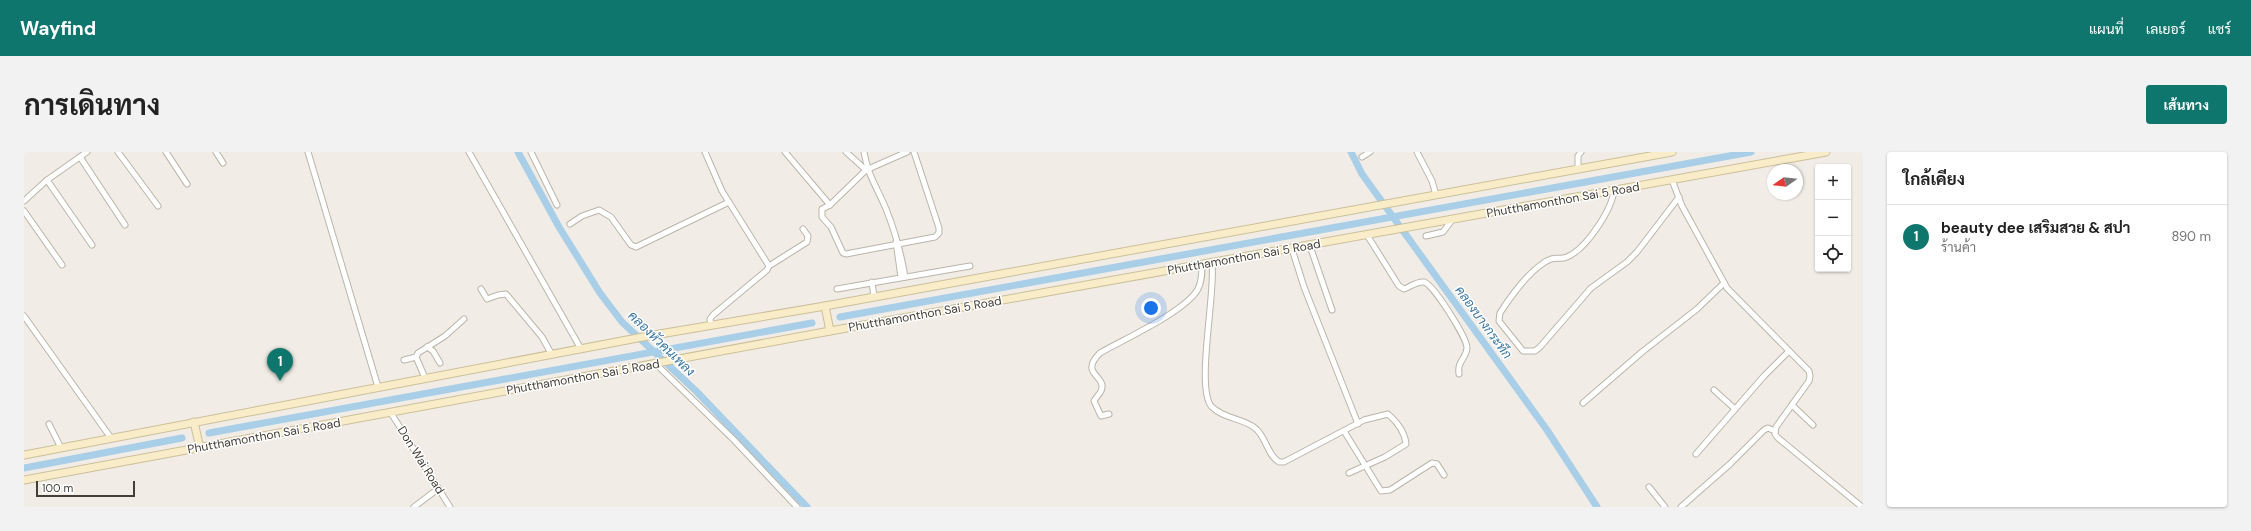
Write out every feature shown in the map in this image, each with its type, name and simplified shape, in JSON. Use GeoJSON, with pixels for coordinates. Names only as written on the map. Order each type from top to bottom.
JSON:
{"type":"FeatureCollection","features":[{"type":"Feature","properties":{"kind":"main road"},"geometry":{"type":"LineString","coordinates":[[24,455],[648,336],[825,306],[1672,152]]}},
{"type":"Feature","properties":{"kind":"main road","name":"Phutthamonthon Sai 5 Road"},"geometry":{"type":"LineString","coordinates":[[24,480],[830,331],[1411,228],[1826,152]]}},
{"type":"Feature","properties":{"kind":"main road"},"geometry":{"type":"LineString","coordinates":[[825,306],[830,331]]}},
{"type":"Feature","properties":{"kind":"main road"},"geometry":{"type":"LineString","coordinates":[[194,422],[200,448]]}},
{"type":"Feature","properties":{"kind":"street"},"geometry":{"type":"LineString","coordinates":[[24,201],[47,180],[86,152]]}},
{"type":"Feature","properties":{"kind":"street"},"geometry":{"type":"LineString","coordinates":[[118,152],[158,206]]}},
{"type":"Feature","properties":{"kind":"street"},"geometry":{"type":"LineString","coordinates":[[166,152],[187,184]]}},
{"type":"Feature","properties":{"kind":"street"},"geometry":{"type":"LineString","coordinates":[[216,152],[223,164]]}},
{"type":"Feature","properties":{"kind":"street"},"geometry":{"type":"LineString","coordinates":[[308,152],[378,387]]}},
{"type":"Feature","properties":{"kind":"street"},"geometry":{"type":"LineString","coordinates":[[469,152],[581,349]]}},
{"type":"Feature","properties":{"kind":"street"},"geometry":{"type":"LineString","coordinates":[[531,152],[557,206]]}},
{"type":"Feature","properties":{"kind":"street"},"geometry":{"type":"LineString","coordinates":[[705,152],[729,202],[769,266]]}},
{"type":"Feature","properties":{"kind":"street"},"geometry":{"type":"LineString","coordinates":[[784,152],[830,205]]}},
{"type":"Feature","properties":{"kind":"street"},"geometry":{"type":"LineString","coordinates":[[846,152],[866,170]]}},
{"type":"Feature","properties":{"kind":"street"},"geometry":{"type":"LineString","coordinates":[[864,152],[866,170],[886,209],[898,245],[903,277]]}},
{"type":"Feature","properties":{"kind":"street"},"geometry":{"type":"LineString","coordinates":[[907,152],[866,170],[830,205],[822,209],[820,213],[831,228],[843,253],[846,254],[898,245],[935,237],[939,233],[939,228],[914,152]]}},
{"type":"Feature","properties":{"kind":"street"},"geometry":{"type":"LineString","coordinates":[[1362,157],[1370,152]]}},
{"type":"Feature","properties":{"kind":"street"},"geometry":{"type":"LineString","coordinates":[[1417,152],[1432,181],[1436,195]]}},
{"type":"Feature","properties":{"kind":"street"},"geometry":{"type":"LineString","coordinates":[[1578,169],[1578,156],[1580,152]]}},
{"type":"Feature","properties":{"kind":"street"},"geometry":{"type":"LineString","coordinates":[[80,157],[126,225]]}},
{"type":"Feature","properties":{"kind":"street"},"geometry":{"type":"LineString","coordinates":[[47,180],[92,245]]}},
{"type":"Feature","properties":{"kind":"street"},"geometry":{"type":"LineString","coordinates":[[1672,180],[1679,197],[1724,284],[1809,371],[1810,376],[1775,431]]}},
{"type":"Feature","properties":{"kind":"street"},"geometry":{"type":"LineString","coordinates":[[1614,190],[1609,209],[1580,247],[1566,258],[1552,257],[1532,271],[1500,313],[1499,321],[1523,350],[1535,351],[1591,288],[1627,262],[1650,236],[1679,197]]}},
{"type":"Feature","properties":{"kind":"street"},"geometry":{"type":"LineString","coordinates":[[570,224],[588,213],[599,210],[610,217],[631,245],[636,248],[729,202]]}},
{"type":"Feature","properties":{"kind":"street"},"geometry":{"type":"LineString","coordinates":[[24,211],[62,265]]}},
{"type":"Feature","properties":{"kind":"street"},"geometry":{"type":"LineString","coordinates":[[1426,236],[1443,232],[1452,220]]}},
{"type":"Feature","properties":{"kind":"street"},"geometry":{"type":"LineString","coordinates":[[711,325],[710,319],[713,315],[767,270],[769,266],[807,242],[808,236],[803,229]]}},
{"type":"Feature","properties":{"kind":"street"},"geometry":{"type":"LineString","coordinates":[[1367,235],[1399,286],[1404,289],[1419,282],[1424,282],[1435,291],[1466,340],[1466,352],[1460,362],[1459,374]]}},
{"type":"Feature","properties":{"kind":"street"},"geometry":{"type":"LineString","coordinates":[[1310,246],[1332,310]]}},
{"type":"Feature","properties":{"kind":"street"},"geometry":{"type":"LineString","coordinates":[[1292,249],[1304,287],[1358,424]]}},
{"type":"Feature","properties":{"kind":"street"},"geometry":{"type":"LineString","coordinates":[[1212,263],[1213,284],[1204,392],[1212,407],[1222,414],[1254,427],[1273,457],[1279,462],[1284,462],[1376,416],[1388,414],[1395,420],[1406,438],[1406,444],[1402,448],[1385,457],[1364,465],[1349,473]]}},
{"type":"Feature","properties":{"kind":"street"},"geometry":{"type":"LineString","coordinates":[[1109,414],[1101,416],[1095,405],[1094,401],[1101,392],[1102,386],[1091,367],[1091,362],[1100,353],[1185,303],[1198,289],[1203,276],[1202,265]]}},
{"type":"Feature","properties":{"kind":"street"},"geometry":{"type":"LineString","coordinates":[[837,289],[970,266]]}},
{"type":"Feature","properties":{"kind":"street"},"geometry":{"type":"LineString","coordinates":[[872,282],[874,297]]}},
{"type":"Feature","properties":{"kind":"street"},"geometry":{"type":"LineString","coordinates":[[1583,403],[1642,352],[1697,309],[1724,284]]}},
{"type":"Feature","properties":{"kind":"street"},"geometry":{"type":"LineString","coordinates":[[481,289],[488,299],[506,294],[542,337],[552,355]]}},
{"type":"Feature","properties":{"kind":"street"},"geometry":{"type":"LineString","coordinates":[[24,316],[111,438]]}},
{"type":"Feature","properties":{"kind":"street"},"geometry":{"type":"LineString","coordinates":[[404,360],[416,357],[418,353],[445,336],[464,319]]}},
{"type":"Feature","properties":{"kind":"street"},"geometry":{"type":"LineString","coordinates":[[427,347],[437,356],[440,363]]}},
{"type":"Feature","properties":{"kind":"street"},"geometry":{"type":"LineString","coordinates":[[1696,454],[1764,376],[1789,351]]}},
{"type":"Feature","properties":{"kind":"street"},"geometry":{"type":"LineString","coordinates":[[416,357],[425,378]]}},
{"type":"Feature","properties":{"kind":"street"},"geometry":{"type":"LineString","coordinates":[[656,364],[734,440],[797,507]]}},
{"type":"Feature","properties":{"kind":"street"},"geometry":{"type":"LineString","coordinates":[[1714,390],[1735,409]]}},
{"type":"Feature","properties":{"kind":"street"},"geometry":{"type":"LineString","coordinates":[[1792,405],[1813,425]]}},
{"type":"Feature","properties":{"kind":"street","name":"Don Wai Road"},"geometry":{"type":"LineString","coordinates":[[391,413],[450,507]]}},
{"type":"Feature","properties":{"kind":"street"},"geometry":{"type":"LineString","coordinates":[[49,424],[62,448]]}},
{"type":"Feature","properties":{"kind":"street"},"geometry":{"type":"LineString","coordinates":[[1681,507],[1730,464],[1764,430],[1775,431]]}},
{"type":"Feature","properties":{"kind":"street"},"geometry":{"type":"LineString","coordinates":[[1344,431],[1376,487],[1381,491],[1385,492],[1432,463],[1437,464],[1444,475]]}},
{"type":"Feature","properties":{"kind":"street"},"geometry":{"type":"LineString","coordinates":[[1775,431],[1778,438],[1784,444],[1862,507]]}},
{"type":"Feature","properties":{"kind":"street"},"geometry":{"type":"LineString","coordinates":[[1650,487],[1664,507]]}},
{"type":"Feature","properties":{"kind":"street"},"geometry":{"type":"LineString","coordinates":[[414,507],[439,488]]}},
{"type":"Feature","properties":{"kind":"waterway","name":"คลองหัวคนเพลง"},"geometry":{"type":"LineString","coordinates":[[518,152],[559,227],[600,293],[622,322],[696,391],[807,507]]}},
{"type":"Feature","properties":{"kind":"waterway","name":"คลองบางกระทึก"},"geometry":{"type":"LineString","coordinates":[[1351,152],[1362,174],[1547,430],[1597,507]]}},
{"type":"Feature","properties":{"kind":"waterway"},"geometry":{"type":"LineString","coordinates":[[840,317],[1751,152]]}},
{"type":"Feature","properties":{"kind":"waterway"},"geometry":{"type":"LineString","coordinates":[[209,433],[812,323]]}},
{"type":"Feature","properties":{"kind":"waterway"},"geometry":{"type":"LineString","coordinates":[[24,468],[182,438]]}},
{"type":"Feature","properties":{"kind":"place","name":"beauty dee เสริมสวย & สปา"},"geometry":{"type":"Point","coordinates":[280,381]}}]}
